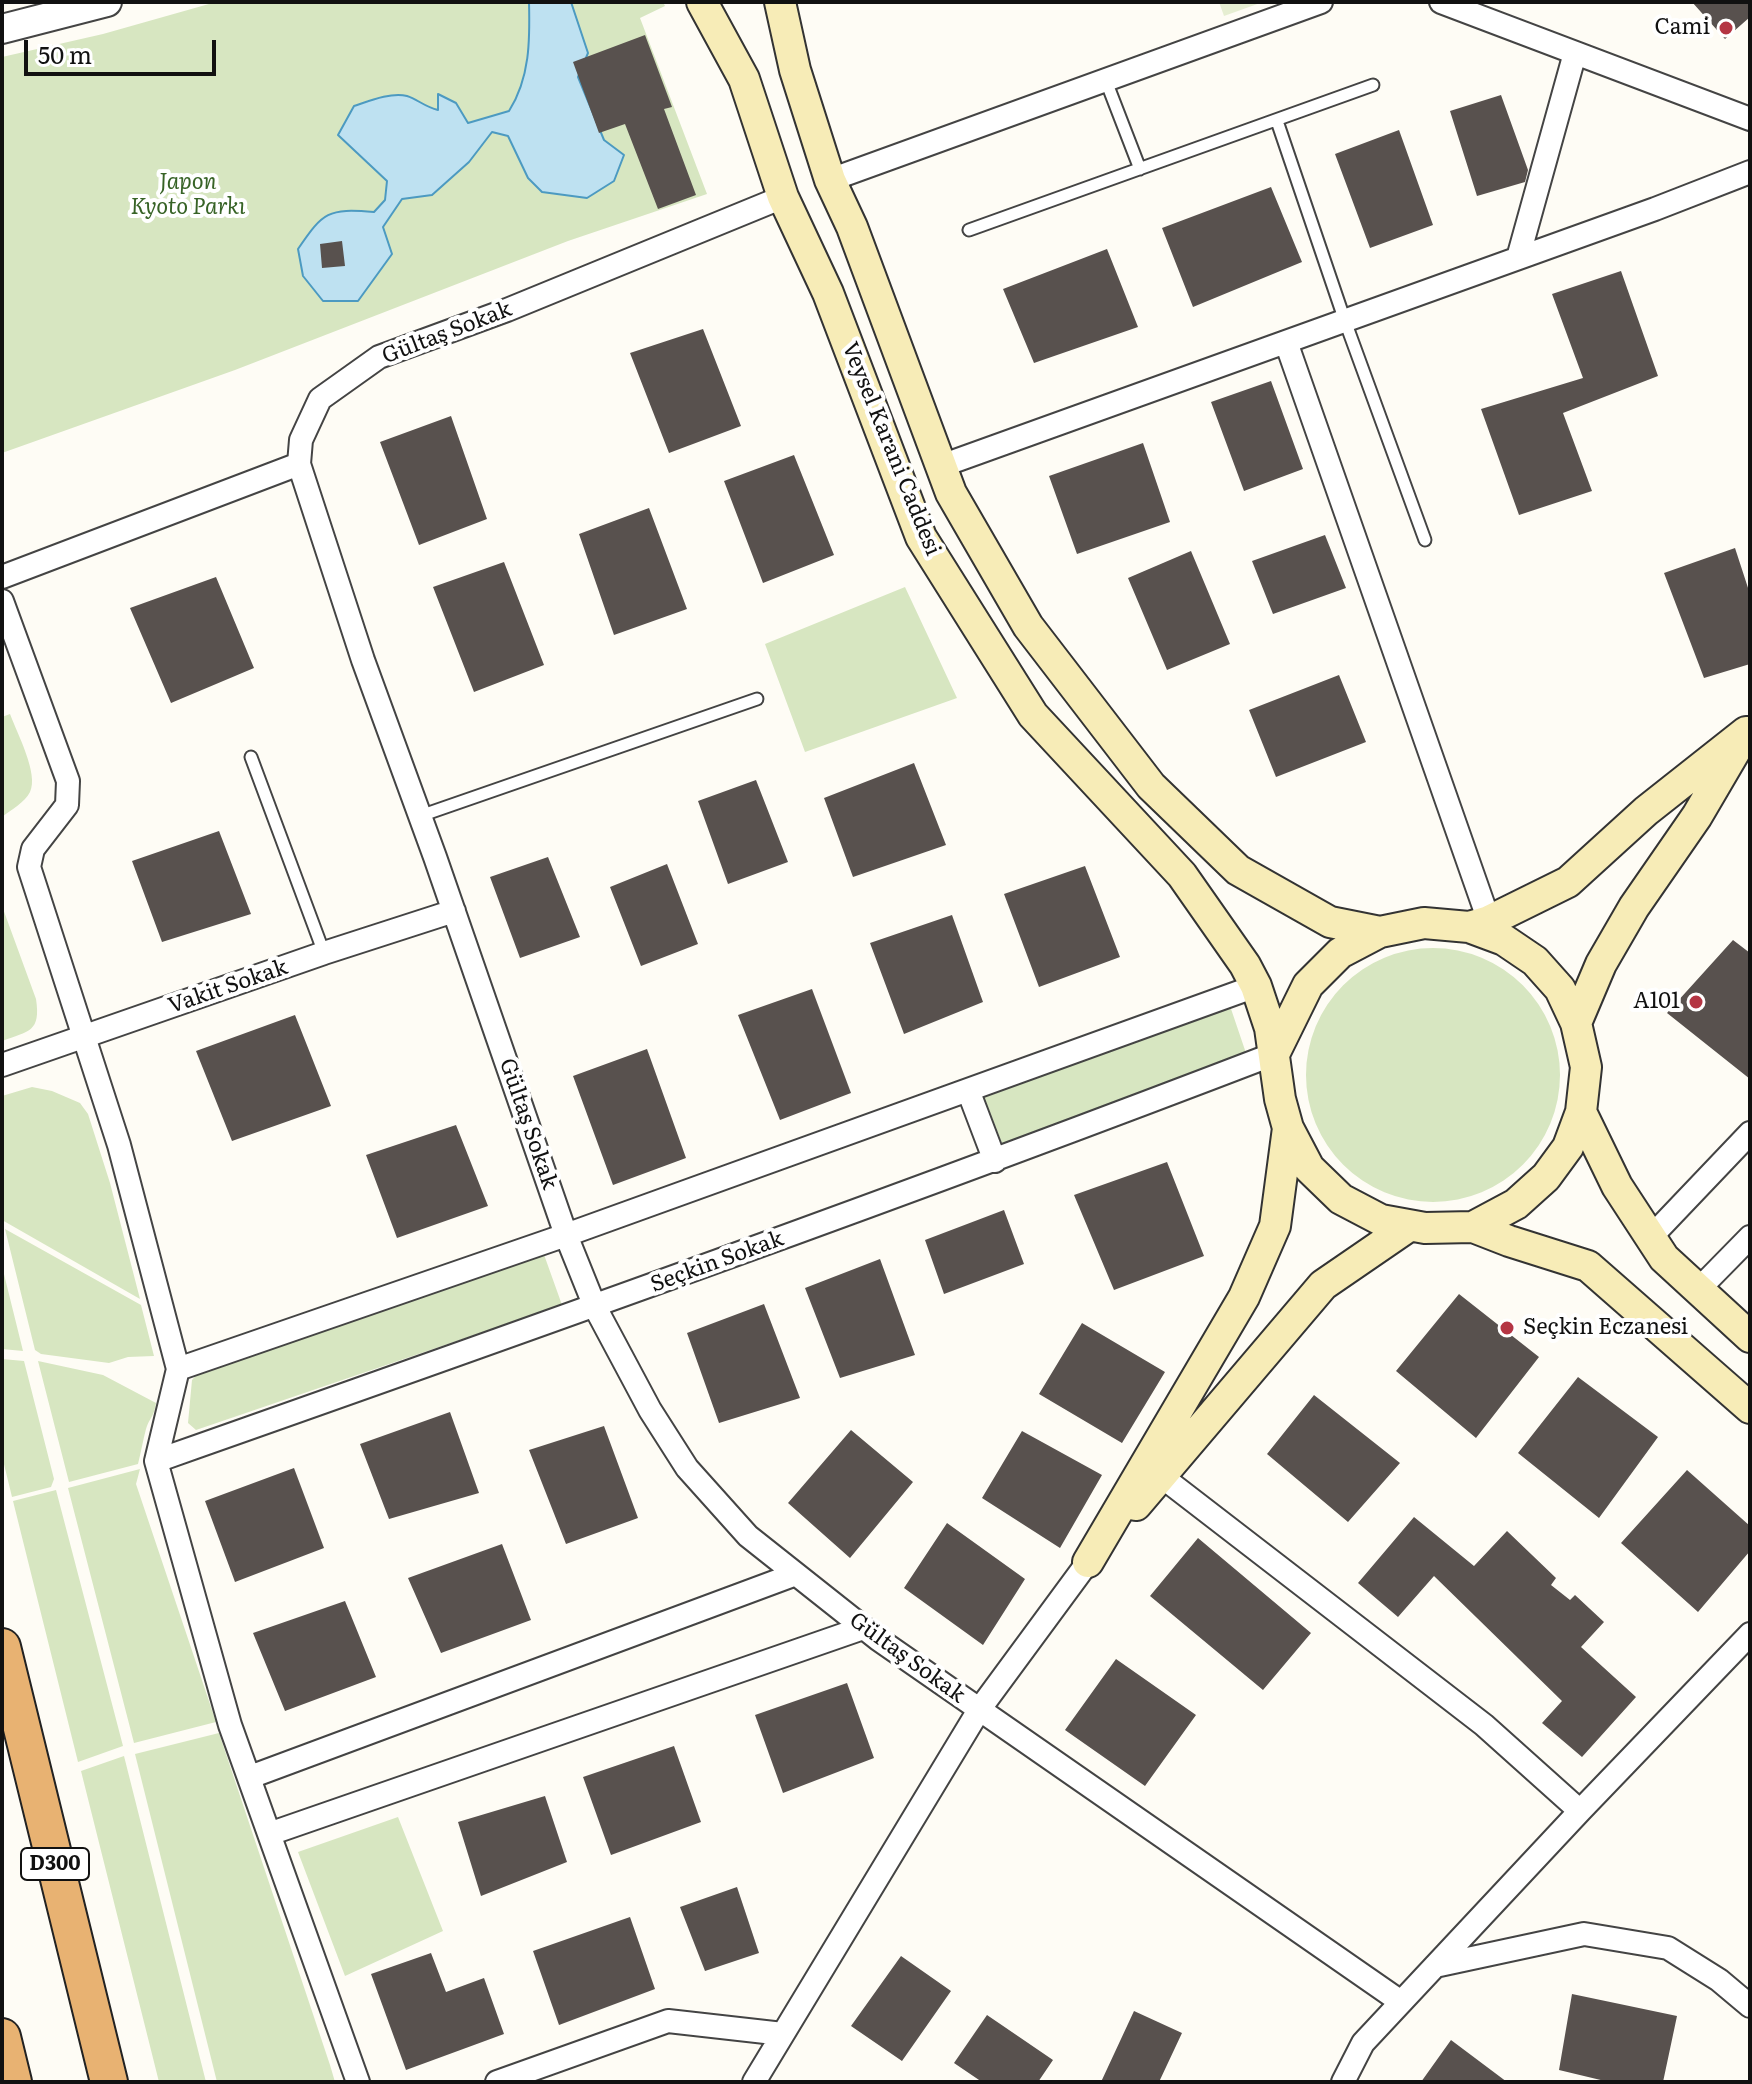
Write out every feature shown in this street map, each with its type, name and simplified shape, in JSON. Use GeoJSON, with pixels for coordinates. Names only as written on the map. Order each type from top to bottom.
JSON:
{"type":"FeatureCollection","features":[{"type":"Feature","properties":{"kind":"highway","name":"D300"},"geometry":{"type":"LineString","coordinates":[[2,1647],[109,2082]]}},
{"type":"Feature","properties":{"kind":"highway"},"geometry":{"type":"LineString","coordinates":[[2,2037],[13,2082]]}},
{"type":"Feature","properties":{"kind":"main road","name":"Veysel Karani Caddesi"},"geometry":{"type":"LineString","coordinates":[[702,2],[744,79],[783,197],[828,293],[921,537],[1033,715],[1182,875],[1245,965],[1256,986],[1270,1028],[1280,1099],[1288,1128]]}},
{"type":"Feature","properties":{"kind":"main road","name":"Veysel Karani Caddesi"},"geometry":{"type":"LineString","coordinates":[[780,2],[795,70],[830,180],[852,227],[951,493],[1028,626],[1151,786],[1238,870],[1330,922],[1380,932]]}},
{"type":"Feature","properties":{"kind":"main road"},"geometry":{"type":"LineString","coordinates":[[1274,1054],[1308,985],[1340,953],[1380,932],[1424,923],[1479,924],[1568,882],[1646,811],[1748,730]]}},
{"type":"Feature","properties":{"kind":"main road"},"geometry":{"type":"LineString","coordinates":[[1576,1023],[1614,941],[1697,816],[1748,730]]}},
{"type":"Feature","properties":{"kind":"main road"},"geometry":{"type":"LineString","coordinates":[[1473,1227],[1516,1204],[1546,1177],[1568,1147],[1581,1112],[1586,1067],[1576,1023],[1560,989],[1535,961],[1479,924]]}},
{"type":"Feature","properties":{"kind":"main road"},"geometry":{"type":"LineString","coordinates":[[1581,1112],[1617,1186],[1664,1258],[1750,1337]]}},
{"type":"Feature","properties":{"kind":"main road"},"geometry":{"type":"LineString","coordinates":[[1288,1128],[1309,1168],[1341,1199],[1381,1220],[1425,1228],[1473,1227],[1588,1266],[1750,1408]]}},
{"type":"Feature","properties":{"kind":"main road"},"geometry":{"type":"LineString","coordinates":[[1088,1562],[1244,1297],[1275,1226],[1288,1128]]}},
{"type":"Feature","properties":{"kind":"main road"},"geometry":{"type":"LineString","coordinates":[[1088,1562],[1323,1285],[1409,1226]]}},
{"type":"Feature","properties":{"kind":"street"},"geometry":{"type":"LineString","coordinates":[[2,29],[107,2]]}},
{"type":"Feature","properties":{"kind":"street"},"geometry":{"type":"LineString","coordinates":[[830,180],[1321,2]]}},
{"type":"Feature","properties":{"kind":"street"},"geometry":{"type":"LineString","coordinates":[[1441,2],[1750,119]]}},
{"type":"Feature","properties":{"kind":"street"},"geometry":{"type":"LineString","coordinates":[[1518,258],[1575,53]]}},
{"type":"Feature","properties":{"kind":"street"},"geometry":{"type":"LineString","coordinates":[[941,466],[1750,172]]}},
{"type":"Feature","properties":{"kind":"street","name":"Gültaş Sokak"},"geometry":{"type":"LineString","coordinates":[[783,197],[507,310],[379,357],[320,399],[301,440],[299,464],[363,660],[566,1235],[595,1307],[650,1410],[687,1468],[748,1536],[863,1628],[1401,2002]]}},
{"type":"Feature","properties":{"kind":"street"},"geometry":{"type":"LineString","coordinates":[[1286,342],[1479,924]]}},
{"type":"Feature","properties":{"kind":"street"},"geometry":{"type":"LineString","coordinates":[[2,577],[299,464]]}},
{"type":"Feature","properties":{"kind":"street"},"geometry":{"type":"LineString","coordinates":[[2,601],[68,781],[67,805],[33,849],[29,867],[119,1145],[178,1369],[156,1461],[230,1725],[358,2082]]}},
{"type":"Feature","properties":{"kind":"street","name":"Vakit Sokak"},"geometry":{"type":"LineString","coordinates":[[2,1065],[454,911]]}},
{"type":"Feature","properties":{"kind":"street"},"geometry":{"type":"LineString","coordinates":[[178,1369],[566,1235],[1256,986]]}},
{"type":"Feature","properties":{"kind":"street","name":"Seçkin Sokak"},"geometry":{"type":"LineString","coordinates":[[156,1461],[595,1307],[995,1161],[1274,1054]]}},
{"type":"Feature","properties":{"kind":"street"},"geometry":{"type":"LineString","coordinates":[[968,1090],[995,1161]]}},
{"type":"Feature","properties":{"kind":"street"},"geometry":{"type":"LineString","coordinates":[[1650,1238],[1750,1133]]}},
{"type":"Feature","properties":{"kind":"street"},"geometry":{"type":"LineString","coordinates":[[1699,1289],[1750,1237]]}},
{"type":"Feature","properties":{"kind":"street"},"geometry":{"type":"LineString","coordinates":[[1161,1476],[1484,1725],[1580,1811]]}},
{"type":"Feature","properties":{"kind":"street"},"geometry":{"type":"LineString","coordinates":[[754,2082],[979,1710],[1088,1562]]}},
{"type":"Feature","properties":{"kind":"street"},"geometry":{"type":"LineString","coordinates":[[250,1777],[796,1574]]}},
{"type":"Feature","properties":{"kind":"street"},"geometry":{"type":"LineString","coordinates":[[269,1834],[863,1628]]}},
{"type":"Feature","properties":{"kind":"street"},"geometry":{"type":"LineString","coordinates":[[1343,2082],[1363,2043],[1750,1634]]}},
{"type":"Feature","properties":{"kind":"street"},"geometry":{"type":"LineString","coordinates":[[1435,1966],[1584,1934],[1668,1948],[1719,1980],[1750,2006]]}},
{"type":"Feature","properties":{"kind":"street"},"geometry":{"type":"LineString","coordinates":[[497,2082],[668,2021],[783,2034]]}},
{"type":"Feature","properties":{"kind":"lane"},"geometry":{"type":"LineString","coordinates":[[1106,81],[1140,169]]}},
{"type":"Feature","properties":{"kind":"lane"},"geometry":{"type":"LineString","coordinates":[[969,230],[1373,85]]}},
{"type":"Feature","properties":{"kind":"lane"},"geometry":{"type":"LineString","coordinates":[[1277,121],[1345,321],[1425,540]]}},
{"type":"Feature","properties":{"kind":"lane"},"geometry":{"type":"LineString","coordinates":[[420,816],[757,699]]}},
{"type":"Feature","properties":{"kind":"lane"},"geometry":{"type":"LineString","coordinates":[[251,757],[324,953]]}},
{"type":"Feature","properties":{"kind":"green space","name":"Japon Kyoto Parkı"},"geometry":{"type":"Polygon","coordinates":[[[216,2],[663,2],[665,6],[640,18],[707,194],[568,241],[235,370],[2,453],[2,57],[103,34],[216,2]]]}},
{"type":"Feature","properties":{"kind":"green space"},"geometry":{"type":"Polygon","coordinates":[[[1219,2],[1263,2],[1224,16],[1219,2]]]}},
{"type":"Feature","properties":{"kind":"green space"},"geometry":{"type":"Polygon","coordinates":[[[905,587],[957,698],[805,752],[765,644],[905,587]]]}},
{"type":"Feature","properties":{"kind":"green space"},"geometry":{"type":"Polygon","coordinates":[[[10,714],[29,764],[32,784],[25,799],[2,817],[2,717],[10,714]]]}},
{"type":"Feature","properties":{"kind":"green space"},"geometry":{"type":"Polygon","coordinates":[[[2,906],[36,999],[37,1018],[31,1029],[2,1041],[2,906]]]}},
{"type":"Feature","properties":{"kind":"green space"},"geometry":{"type":"Polygon","coordinates":[[[1421,948],[1445,948],[1482,957],[1504,969],[1523,985],[1539,1004],[1551,1026],[1558,1050],[1558,1100],[1551,1124],[1539,1146],[1523,1165],[1504,1181],[1482,1193],[1445,1202],[1421,1202],[1384,1193],[1362,1181],[1335,1156],[1311,1112],[1306,1087],[1306,1063],[1315,1026],[1327,1004],[1352,977],[1396,953],[1421,948]]]}},
{"type":"Feature","properties":{"kind":"green space"},"geometry":{"type":"Polygon","coordinates":[[[1228,1000],[1248,1059],[1003,1146],[982,1092],[1228,1000]]]}},
{"type":"Feature","properties":{"kind":"green space"},"geometry":{"type":"Polygon","coordinates":[[[32,1087],[52,1091],[80,1103],[88,1114],[110,1183],[140,1299],[2,1220],[2,1096],[32,1087]]]}},
{"type":"Feature","properties":{"kind":"green space"},"geometry":{"type":"Polygon","coordinates":[[[5,1229],[141,1305],[154,1356],[128,1357],[109,1363],[41,1354],[35,1350],[5,1229]]]}},
{"type":"Feature","properties":{"kind":"green space"},"geometry":{"type":"Polygon","coordinates":[[[542,1249],[562,1305],[196,1430],[188,1423],[192,1380],[199,1372],[542,1249]]]}},
{"type":"Feature","properties":{"kind":"green space"},"geometry":{"type":"Polygon","coordinates":[[[2,1266],[23,1351],[2,1349],[2,1266]]]}},
{"type":"Feature","properties":{"kind":"green space"},"geometry":{"type":"Polygon","coordinates":[[[2,1359],[24,1361],[54,1479],[51,1487],[12,1497],[2,1456],[2,1359]]]}},
{"type":"Feature","properties":{"kind":"green space"},"geometry":{"type":"Polygon","coordinates":[[[38,1361],[103,1375],[156,1403],[138,1464],[69,1482],[38,1361]]]}},
{"type":"Feature","properties":{"kind":"green space"},"geometry":{"type":"Polygon","coordinates":[[[140,1469],[136,1484],[216,1722],[134,1743],[68,1488],[140,1469]]]}},
{"type":"Feature","properties":{"kind":"green space"},"geometry":{"type":"Polygon","coordinates":[[[56,1490],[123,1746],[78,1762],[13,1501],[56,1490]]]}},
{"type":"Feature","properties":{"kind":"green space"},"geometry":{"type":"Polygon","coordinates":[[[219,1733],[335,2082],[217,2082],[135,1754],[219,1733]]]}},
{"type":"Feature","properties":{"kind":"green space"},"geometry":{"type":"Polygon","coordinates":[[[124,1756],[206,2082],[159,2082],[81,1771],[124,1756]]]}},
{"type":"Feature","properties":{"kind":"green space"},"geometry":{"type":"Polygon","coordinates":[[[398,1817],[443,1931],[345,1976],[298,1852],[398,1817]]]}},
{"type":"Feature","properties":{"kind":"water"},"geometry":{"type":"Polygon","coordinates":[[[529,2],[571,2],[588,53],[578,77],[604,140],[624,155],[614,181],[587,198],[542,192],[528,178],[508,136],[492,132],[469,162],[432,195],[402,199],[383,227],[392,254],[358,301],[323,301],[303,276],[298,249],[314,227],[328,215],[346,211],[374,212],[385,200],[387,181],[338,135],[354,106],[401,95],[438,110],[438,94],[456,103],[468,123],[509,111],[525,72],[529,2]]]}},
{"type":"Feature","properties":{"kind":"building","name":"Cami"},"geometry":{"type":"Polygon","coordinates":[[[1692,2],[1750,2],[1750,17],[1725,39],[1692,2]]]}},
{"type":"Feature","properties":{"kind":"building"},"geometry":{"type":"Polygon","coordinates":[[[645,35],[672,107],[664,109],[696,195],[658,209],[625,124],[599,133],[573,62],[645,35]]]}},
{"type":"Feature","properties":{"kind":"building"},"geometry":{"type":"Polygon","coordinates":[[[1501,95],[1528,170],[1525,182],[1477,196],[1450,111],[1501,95]]]}},
{"type":"Feature","properties":{"kind":"building"},"geometry":{"type":"Polygon","coordinates":[[[1399,130],[1433,225],[1370,248],[1335,154],[1399,130]]]}},
{"type":"Feature","properties":{"kind":"building"},"geometry":{"type":"Polygon","coordinates":[[[1271,187],[1302,262],[1193,307],[1162,228],[1271,187]]]}},
{"type":"Feature","properties":{"kind":"building"},"geometry":{"type":"Polygon","coordinates":[[[342,241],[345,266],[322,268],[320,244],[342,241]]]}},
{"type":"Feature","properties":{"kind":"building"},"geometry":{"type":"Polygon","coordinates":[[[1107,249],[1138,327],[1034,363],[1003,289],[1107,249]]]}},
{"type":"Feature","properties":{"kind":"building"},"geometry":{"type":"Polygon","coordinates":[[[1621,271],[1658,376],[1563,413],[1592,491],[1519,515],[1481,409],[1583,378],[1552,294],[1621,271]]]}},
{"type":"Feature","properties":{"kind":"building"},"geometry":{"type":"Polygon","coordinates":[[[703,329],[741,426],[669,453],[630,353],[703,329]]]}},
{"type":"Feature","properties":{"kind":"building"},"geometry":{"type":"Polygon","coordinates":[[[1271,381],[1303,469],[1244,491],[1211,402],[1271,381]]]}},
{"type":"Feature","properties":{"kind":"building"},"geometry":{"type":"Polygon","coordinates":[[[451,416],[487,519],[419,545],[380,442],[451,416]]]}},
{"type":"Feature","properties":{"kind":"building"},"geometry":{"type":"Polygon","coordinates":[[[1143,443],[1170,522],[1077,554],[1049,476],[1143,443]]]}},
{"type":"Feature","properties":{"kind":"building"},"geometry":{"type":"Polygon","coordinates":[[[794,455],[834,555],[763,583],[724,481],[794,455]]]}},
{"type":"Feature","properties":{"kind":"building"},"geometry":{"type":"Polygon","coordinates":[[[649,508],[687,609],[614,635],[579,534],[649,508]]]}},
{"type":"Feature","properties":{"kind":"building"},"geometry":{"type":"Polygon","coordinates":[[[1325,535],[1346,588],[1273,614],[1252,561],[1325,535]]]}},
{"type":"Feature","properties":{"kind":"building"},"geometry":{"type":"Polygon","coordinates":[[[1735,548],[1750,594],[1750,664],[1704,678],[1664,573],[1735,548]]]}},
{"type":"Feature","properties":{"kind":"building"},"geometry":{"type":"Polygon","coordinates":[[[1191,551],[1230,644],[1167,670],[1128,578],[1191,551]]]}},
{"type":"Feature","properties":{"kind":"building"},"geometry":{"type":"Polygon","coordinates":[[[504,562],[544,665],[474,692],[433,587],[504,562]]]}},
{"type":"Feature","properties":{"kind":"building"},"geometry":{"type":"Polygon","coordinates":[[[216,577],[254,668],[171,703],[130,608],[216,577]]]}},
{"type":"Feature","properties":{"kind":"building"},"geometry":{"type":"Polygon","coordinates":[[[1339,675],[1366,742],[1276,777],[1249,710],[1339,675]]]}},
{"type":"Feature","properties":{"kind":"building"},"geometry":{"type":"Polygon","coordinates":[[[914,763],[946,845],[853,877],[824,798],[914,763]]]}},
{"type":"Feature","properties":{"kind":"building"},"geometry":{"type":"Polygon","coordinates":[[[756,780],[788,862],[728,884],[698,801],[756,780]]]}},
{"type":"Feature","properties":{"kind":"building"},"geometry":{"type":"Polygon","coordinates":[[[219,831],[251,914],[162,942],[132,861],[219,831]]]}},
{"type":"Feature","properties":{"kind":"building"},"geometry":{"type":"Polygon","coordinates":[[[548,857],[580,937],[520,958],[490,877],[548,857]]]}},
{"type":"Feature","properties":{"kind":"building"},"geometry":{"type":"Polygon","coordinates":[[[667,864],[698,944],[641,966],[610,887],[667,864]]]}},
{"type":"Feature","properties":{"kind":"building"},"geometry":{"type":"Polygon","coordinates":[[[1085,866],[1120,957],[1039,987],[1004,894],[1085,866]]]}},
{"type":"Feature","properties":{"kind":"building"},"geometry":{"type":"Polygon","coordinates":[[[952,915],[983,1002],[904,1034],[870,943],[952,915]]]}},
{"type":"Feature","properties":{"kind":"building"},"geometry":{"type":"Polygon","coordinates":[[[1733,940],[1750,953],[1750,1079],[1667,1013],[1733,940]]]}},
{"type":"Feature","properties":{"kind":"building"},"geometry":{"type":"Polygon","coordinates":[[[812,989],[851,1093],[780,1120],[738,1015],[812,989]]]}},
{"type":"Feature","properties":{"kind":"building"},"geometry":{"type":"Polygon","coordinates":[[[295,1015],[331,1106],[232,1141],[196,1051],[295,1015]]]}},
{"type":"Feature","properties":{"kind":"building"},"geometry":{"type":"Polygon","coordinates":[[[647,1049],[686,1158],[613,1185],[573,1076],[647,1049]]]}},
{"type":"Feature","properties":{"kind":"building"},"geometry":{"type":"Polygon","coordinates":[[[456,1125],[488,1206],[397,1238],[366,1155],[456,1125]]]}},
{"type":"Feature","properties":{"kind":"building"},"geometry":{"type":"Polygon","coordinates":[[[1167,1162],[1204,1256],[1114,1290],[1074,1195],[1167,1162]]]}},
{"type":"Feature","properties":{"kind":"building"},"geometry":{"type":"Polygon","coordinates":[[[1004,1210],[1024,1264],[944,1294],[925,1240],[1004,1210]]]}},
{"type":"Feature","properties":{"kind":"building"},"geometry":{"type":"Polygon","coordinates":[[[880,1259],[915,1355],[840,1378],[805,1288],[880,1259]]]}},
{"type":"Feature","properties":{"kind":"building"},"geometry":{"type":"Polygon","coordinates":[[[1459,1294],[1539,1357],[1476,1438],[1396,1371],[1459,1294]]]}},
{"type":"Feature","properties":{"kind":"building"},"geometry":{"type":"Polygon","coordinates":[[[764,1304],[800,1398],[719,1423],[687,1333],[764,1304]]]}},
{"type":"Feature","properties":{"kind":"building"},"geometry":{"type":"Polygon","coordinates":[[[1082,1323],[1165,1372],[1122,1443],[1039,1394],[1082,1323]]]}},
{"type":"Feature","properties":{"kind":"building"},"geometry":{"type":"Polygon","coordinates":[[[1578,1377],[1658,1437],[1599,1518],[1518,1453],[1578,1377]]]}},
{"type":"Feature","properties":{"kind":"building"},"geometry":{"type":"Polygon","coordinates":[[[1314,1395],[1400,1463],[1348,1522],[1267,1454],[1314,1395]]]}},
{"type":"Feature","properties":{"kind":"building"},"geometry":{"type":"Polygon","coordinates":[[[450,1412],[479,1493],[389,1519],[360,1444],[450,1412]]]}},
{"type":"Feature","properties":{"kind":"building"},"geometry":{"type":"Polygon","coordinates":[[[604,1426],[638,1518],[566,1544],[529,1450],[604,1426]]]}},
{"type":"Feature","properties":{"kind":"building"},"geometry":{"type":"Polygon","coordinates":[[[851,1430],[913,1482],[850,1558],[788,1503],[851,1430]]]}},
{"type":"Feature","properties":{"kind":"building"},"geometry":{"type":"Polygon","coordinates":[[[1022,1431],[1102,1475],[1060,1548],[982,1498],[1022,1431]]]}},
{"type":"Feature","properties":{"kind":"building"},"geometry":{"type":"Polygon","coordinates":[[[294,1468],[324,1548],[235,1582],[205,1501],[294,1468]]]}},
{"type":"Feature","properties":{"kind":"building"},"geometry":{"type":"Polygon","coordinates":[[[1687,1470],[1750,1526],[1750,1551],[1698,1612],[1621,1543],[1687,1470]]]}},
{"type":"Feature","properties":{"kind":"building"},"geometry":{"type":"Polygon","coordinates":[[[1414,1517],[1474,1566],[1507,1531],[1556,1578],[1551,1585],[1570,1600],[1575,1595],[1604,1622],[1581,1647],[1636,1697],[1582,1757],[1542,1723],[1562,1701],[1434,1576],[1398,1617],[1358,1583],[1414,1517]]]}},
{"type":"Feature","properties":{"kind":"building"},"geometry":{"type":"Polygon","coordinates":[[[947,1523],[1025,1579],[983,1645],[904,1588],[947,1523]]]}},
{"type":"Feature","properties":{"kind":"building"},"geometry":{"type":"Polygon","coordinates":[[[1198,1538],[1311,1633],[1263,1690],[1150,1596],[1198,1538]]]}},
{"type":"Feature","properties":{"kind":"building"},"geometry":{"type":"Polygon","coordinates":[[[502,1544],[531,1620],[441,1653],[408,1578],[502,1544]]]}},
{"type":"Feature","properties":{"kind":"building"},"geometry":{"type":"Polygon","coordinates":[[[345,1601],[376,1677],[285,1711],[253,1633],[345,1601]]]}},
{"type":"Feature","properties":{"kind":"building"},"geometry":{"type":"Polygon","coordinates":[[[1116,1659],[1196,1715],[1145,1786],[1065,1730],[1116,1659]]]}},
{"type":"Feature","properties":{"kind":"building"},"geometry":{"type":"Polygon","coordinates":[[[847,1683],[874,1758],[783,1793],[755,1715],[847,1683]]]}},
{"type":"Feature","properties":{"kind":"building"},"geometry":{"type":"Polygon","coordinates":[[[674,1746],[701,1822],[611,1855],[583,1777],[674,1746]]]}},
{"type":"Feature","properties":{"kind":"building"},"geometry":{"type":"Polygon","coordinates":[[[545,1796],[567,1862],[481,1896],[458,1822],[545,1796]]]}},
{"type":"Feature","properties":{"kind":"building"},"geometry":{"type":"Polygon","coordinates":[[[737,1887],[759,1953],[705,1971],[680,1907],[737,1887]]]}},
{"type":"Feature","properties":{"kind":"building"},"geometry":{"type":"Polygon","coordinates":[[[630,1917],[655,1989],[559,2025],[533,1951],[630,1917]]]}},
{"type":"Feature","properties":{"kind":"building"},"geometry":{"type":"Polygon","coordinates":[[[431,1953],[446,1992],[484,1978],[504,2034],[406,2070],[371,1974],[431,1953]]]}},
{"type":"Feature","properties":{"kind":"building"},"geometry":{"type":"Polygon","coordinates":[[[901,1956],[951,1991],[902,2061],[851,2026],[901,1956]]]}},
{"type":"Feature","properties":{"kind":"building"},"geometry":{"type":"Polygon","coordinates":[[[1572,1994],[1677,2016],[1663,2082],[1609,2082],[1559,2070],[1572,1994]]]}},
{"type":"Feature","properties":{"kind":"building"},"geometry":{"type":"Polygon","coordinates":[[[1134,2011],[1182,2033],[1159,2082],[1101,2082],[1134,2011]]]}},
{"type":"Feature","properties":{"kind":"building"},"geometry":{"type":"Polygon","coordinates":[[[987,2015],[1053,2060],[1038,2082],[982,2082],[954,2063],[987,2015]]]}},
{"type":"Feature","properties":{"kind":"building"},"geometry":{"type":"Polygon","coordinates":[[[1451,2040],[1507,2082],[1421,2082],[1451,2040]]]}},
{"type":"Feature","properties":{"kind":"place","name":"Cami"},"geometry":{"type":"Point","coordinates":[1726,28]}},
{"type":"Feature","properties":{"kind":"place","name":"A101"},"geometry":{"type":"Point","coordinates":[1696,1002]}},
{"type":"Feature","properties":{"kind":"place","name":"Seçkin Eczanesi"},"geometry":{"type":"Point","coordinates":[1507,1328]}}]}
